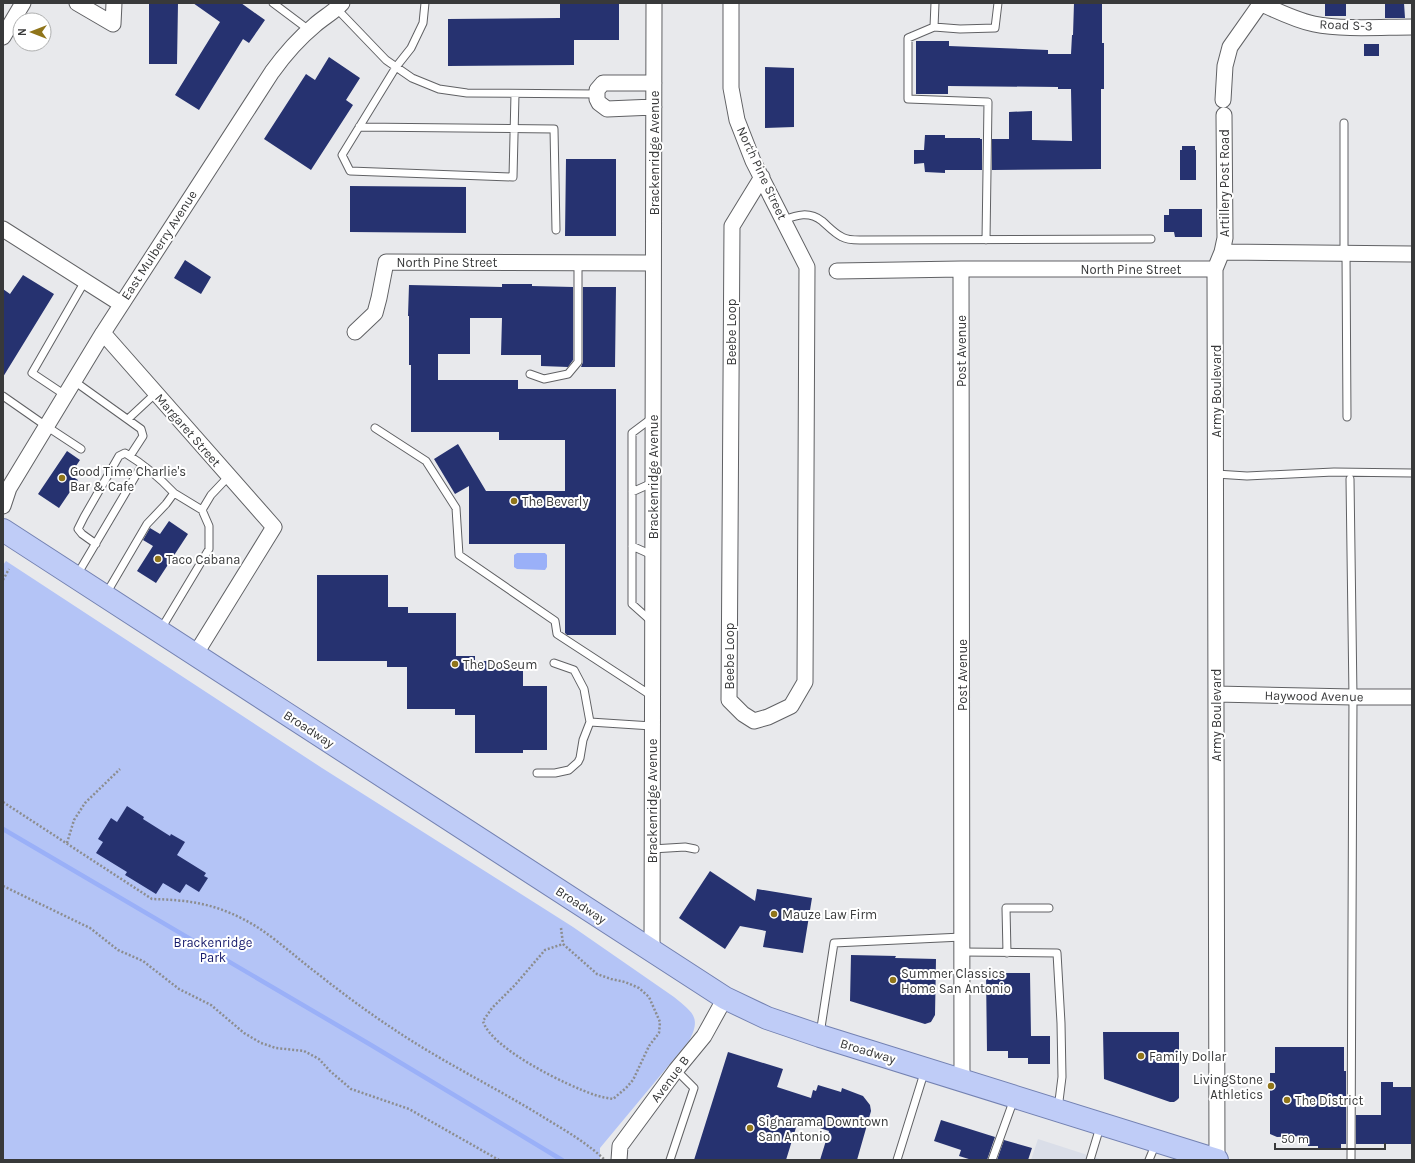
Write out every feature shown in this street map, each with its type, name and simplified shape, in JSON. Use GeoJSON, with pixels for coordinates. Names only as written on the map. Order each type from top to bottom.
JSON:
{"type":"FeatureCollection","features":[{"type":"Feature","properties":{"kind":"main road","name":"Broadway"},"geometry":{"type":"LineString","coordinates":[[3,530],[725,998],[767,1018],[820,1036],[1101,1125],[1153,1151],[1181,1152],[1217,1160]]}},
{"type":"Feature","properties":{"kind":"street"},"geometry":{"type":"LineString","coordinates":[[3,37],[23,3]]}},
{"type":"Feature","properties":{"kind":"street"},"geometry":{"type":"LineString","coordinates":[[77,3],[114,24],[114,3]]}},
{"type":"Feature","properties":{"kind":"street","name":"Brackenridge Avenue"},"geometry":{"type":"LineString","coordinates":[[652,951],[654,3]]}},
{"type":"Feature","properties":{"kind":"street","name":"North Pine Street"},"geometry":{"type":"LineString","coordinates":[[731,3],[731,88],[739,126],[745,143],[807,267]]}},
{"type":"Feature","properties":{"kind":"street","name":"Road S-3"},"geometry":{"type":"LineString","coordinates":[[1261,3],[1291,18],[1320,25],[1412,27]]}},
{"type":"Feature","properties":{"kind":"street","name":"Artillery Post Road"},"geometry":{"type":"LineString","coordinates":[[1222,252],[1225,238],[1223,107],[1225,66],[1230,47],[1261,3]]}},
{"type":"Feature","properties":{"kind":"street","name":"East Mulberry Avenue"},"geometry":{"type":"LineString","coordinates":[[3,506],[9,488],[103,333],[272,72],[288,51],[309,30],[339,6]]}},
{"type":"Feature","properties":{"kind":"street"},"geometry":{"type":"LineString","coordinates":[[654,83],[603,83],[597,90],[596,94],[599,103],[607,109],[654,108]]}},
{"type":"Feature","properties":{"kind":"street","name":"Beebe Loop"},"geometry":{"type":"LineString","coordinates":[[762,177],[732,226],[729,700],[743,714],[754,721],[768,717],[791,706],[805,682],[807,267]]}},
{"type":"Feature","properties":{"kind":"street"},"geometry":{"type":"LineString","coordinates":[[3,229],[121,304]]}},
{"type":"Feature","properties":{"kind":"street"},"geometry":{"type":"LineString","coordinates":[[1215,269],[1222,252],[1412,254]]}},
{"type":"Feature","properties":{"kind":"street","name":"North Pine Street"},"geometry":{"type":"LineString","coordinates":[[355,332],[375,313],[386,262],[653,263]]}},
{"type":"Feature","properties":{"kind":"street","name":"North Pine Street"},"geometry":{"type":"LineString","coordinates":[[837,271],[961,269],[1215,269]]}},
{"type":"Feature","properties":{"kind":"street","name":"Post Avenue"},"geometry":{"type":"LineString","coordinates":[[961,269],[962,1081]]}},
{"type":"Feature","properties":{"kind":"street","name":"Army Boulevard"},"geometry":{"type":"LineString","coordinates":[[1215,269],[1217,1160]]}},
{"type":"Feature","properties":{"kind":"street","name":"Margaret Street"},"geometry":{"type":"LineString","coordinates":[[103,333],[274,527],[195,655]]}},
{"type":"Feature","properties":{"kind":"street","name":"Haywood Avenue"},"geometry":{"type":"LineString","coordinates":[[1216,694],[1412,697]]}},
{"type":"Feature","properties":{"kind":"street","name":"Avenue B"},"geometry":{"type":"LineString","coordinates":[[619,1160],[620,1146],[676,1070],[704,1036],[725,998]]}},
{"type":"Feature","properties":{"kind":"lane"},"geometry":{"type":"LineString","coordinates":[[273,3],[309,30]]}},
{"type":"Feature","properties":{"kind":"lane"},"geometry":{"type":"LineString","coordinates":[[425,3],[423,23],[411,48],[396,67],[342,155],[350,171],[513,177],[515,94]]}},
{"type":"Feature","properties":{"kind":"lane"},"geometry":{"type":"LineString","coordinates":[[934,27],[935,3]]}},
{"type":"Feature","properties":{"kind":"lane"},"geometry":{"type":"LineString","coordinates":[[986,240],[988,102],[908,99],[908,38],[934,27],[960,29],[995,28],[998,3]]}},
{"type":"Feature","properties":{"kind":"lane"},"geometry":{"type":"LineString","coordinates":[[339,6],[386,60],[412,78],[439,89],[467,93],[596,94]]}},
{"type":"Feature","properties":{"kind":"lane"},"geometry":{"type":"LineString","coordinates":[[1344,123],[1347,417]]}},
{"type":"Feature","properties":{"kind":"lane"},"geometry":{"type":"LineString","coordinates":[[359,127],[514,130],[554,129],[556,230]]}},
{"type":"Feature","properties":{"kind":"lane"},"geometry":{"type":"LineString","coordinates":[[783,220],[798,215],[809,215],[821,220],[831,230],[843,238],[860,240],[1151,239]]}},
{"type":"Feature","properties":{"kind":"lane"},"geometry":{"type":"LineString","coordinates":[[530,374],[544,379],[568,374],[578,362],[578,262]]}},
{"type":"Feature","properties":{"kind":"lane"},"geometry":{"type":"LineString","coordinates":[[65,395],[32,373],[85,281]]}},
{"type":"Feature","properties":{"kind":"lane"},"geometry":{"type":"LineString","coordinates":[[74,381],[141,429],[143,436],[130,456]]}},
{"type":"Feature","properties":{"kind":"lane"},"geometry":{"type":"LineString","coordinates":[[128,419],[156,393]]}},
{"type":"Feature","properties":{"kind":"lane"},"geometry":{"type":"LineString","coordinates":[[3,396],[81,448]]}},
{"type":"Feature","properties":{"kind":"lane"},"geometry":{"type":"LineString","coordinates":[[652,622],[632,604],[632,433],[653,418]]}},
{"type":"Feature","properties":{"kind":"lane"},"geometry":{"type":"LineString","coordinates":[[375,428],[426,461],[456,508],[459,555],[555,621],[557,634],[652,696]]}},
{"type":"Feature","properties":{"kind":"lane"},"geometry":{"type":"LineString","coordinates":[[96,544],[82,534],[78,529],[119,456],[125,453],[156,475],[174,493],[202,510],[209,526],[209,549],[159,631]]}},
{"type":"Feature","properties":{"kind":"lane"},"geometry":{"type":"LineString","coordinates":[[76,577],[142,465]]}},
{"type":"Feature","properties":{"kind":"lane"},"geometry":{"type":"LineString","coordinates":[[1216,474],[1247,476],[1334,472],[1412,473]]}},
{"type":"Feature","properties":{"kind":"lane"},"geometry":{"type":"LineString","coordinates":[[202,510],[211,495],[229,476]]}},
{"type":"Feature","properties":{"kind":"lane"},"geometry":{"type":"LineString","coordinates":[[1350,479],[1353,697],[1351,1160]]}},
{"type":"Feature","properties":{"kind":"lane"},"geometry":{"type":"LineString","coordinates":[[632,492],[652,483]]}},
{"type":"Feature","properties":{"kind":"lane"},"geometry":{"type":"LineString","coordinates":[[105,596],[147,524],[174,493]]}},
{"type":"Feature","properties":{"kind":"lane"},"geometry":{"type":"LineString","coordinates":[[632,546],[652,555]]}},
{"type":"Feature","properties":{"kind":"lane"},"geometry":{"type":"LineString","coordinates":[[537,773],[569,770],[578,762],[583,740],[590,722],[584,689],[574,670],[554,662]]}},
{"type":"Feature","properties":{"kind":"lane"},"geometry":{"type":"LineString","coordinates":[[590,722],[652,726]]}},
{"type":"Feature","properties":{"kind":"lane"},"geometry":{"type":"LineString","coordinates":[[652,849],[685,847],[695,849]]}},
{"type":"Feature","properties":{"kind":"lane"},"geometry":{"type":"LineString","coordinates":[[1007,952],[1006,908],[1049,908]]}},
{"type":"Feature","properties":{"kind":"lane"},"geometry":{"type":"LineString","coordinates":[[820,1036],[834,943],[962,937]]}},
{"type":"Feature","properties":{"kind":"lane"},"geometry":{"type":"LineString","coordinates":[[962,952],[1057,953],[1062,1077],[1058,1111]]}},
{"type":"Feature","properties":{"kind":"lane"},"geometry":{"type":"LineString","coordinates":[[897,1160],[925,1069]]}},
{"type":"Feature","properties":{"kind":"lane"},"geometry":{"type":"LineString","coordinates":[[670,1160],[694,1088],[676,1070]]}},
{"type":"Feature","properties":{"kind":"lane"},"geometry":{"type":"LineString","coordinates":[[992,1160],[1015,1097]]}},
{"type":"Feature","properties":{"kind":"lane"},"geometry":{"type":"LineString","coordinates":[[1090,1160],[1101,1125]]}},
{"type":"Feature","properties":{"kind":"path"},"geometry":{"type":"LineString","coordinates":[[3,580],[9,569]]}},
{"type":"Feature","properties":{"kind":"path"},"geometry":{"type":"LineString","coordinates":[[67,843],[74,820],[85,803],[120,769]]}},
{"type":"Feature","properties":{"kind":"path"},"geometry":{"type":"LineString","coordinates":[[3,802],[152,899],[181,900],[217,907],[244,920],[276,941],[390,1027],[433,1055],[538,1114],[595,1151],[605,1160]]}},
{"type":"Feature","properties":{"kind":"path"},"geometry":{"type":"LineString","coordinates":[[3,886],[90,928],[118,950],[143,961],[179,989],[211,1005],[244,1033],[261,1043],[276,1048],[304,1051],[319,1059],[330,1071],[352,1089],[409,1109],[499,1160]]}},
{"type":"Feature","properties":{"kind":"path"},"geometry":{"type":"LineString","coordinates":[[561,928],[563,944],[598,974],[639,988],[649,997],[660,1022],[659,1033],[649,1046],[633,1080],[613,1099],[596,1095],[550,1075],[508,1050],[485,1027],[484,1021],[492,1008],[515,985],[545,950],[563,944]]}},
{"type":"Feature","properties":{"kind":"shaded area"},"geometry":{"type":"Polygon","coordinates":[[[517,553],[545,553],[547,555],[547,567],[545,570],[517,569],[514,567],[514,555],[517,553]]]}},
{"type":"Feature","properties":{"kind":"shaded area"},"geometry":{"type":"Polygon","coordinates":[[[1038,1139],[1103,1160],[1031,1160],[1038,1139]]]}},
{"type":"Feature","properties":{"kind":"green space","name":"Brackenridge Park"},"geometry":{"type":"Polygon","coordinates":[[[6,561],[322,768],[573,927],[674,997],[690,1011],[695,1020],[695,1026],[689,1041],[600,1148],[600,1160],[3,1160],[3,565],[6,561]]]}},
{"type":"Feature","properties":{"kind":"building"},"geometry":{"type":"Polygon","coordinates":[[[149,3],[178,3],[177,64],[149,64],[149,3]]]}},
{"type":"Feature","properties":{"kind":"building"},"geometry":{"type":"Polygon","coordinates":[[[193,3],[241,3],[265,20],[249,43],[243,39],[199,110],[175,95],[220,22],[193,3]]]}},
{"type":"Feature","properties":{"kind":"building"},"geometry":{"type":"Polygon","coordinates":[[[560,3],[619,3],[619,40],[574,40],[574,65],[448,66],[448,19],[560,18],[560,3]]]}},
{"type":"Feature","properties":{"kind":"building"},"geometry":{"type":"Polygon","coordinates":[[[1074,3],[1102,3],[1104,89],[1101,89],[1101,169],[992,170],[992,139],[1009,139],[1009,112],[1032,111],[1032,140],[1072,141],[1071,89],[1058,89],[1058,87],[948,86],[948,94],[916,94],[916,41],[949,41],[949,46],[1048,50],[1048,54],[1071,54],[1074,3]]]}},
{"type":"Feature","properties":{"kind":"building"},"geometry":{"type":"Polygon","coordinates":[[[1325,3],[1346,3],[1346,16],[1325,16],[1325,3]]]}},
{"type":"Feature","properties":{"kind":"building"},"geometry":{"type":"Polygon","coordinates":[[[1385,3],[1404,3],[1405,18],[1385,18],[1385,3]]]}},
{"type":"Feature","properties":{"kind":"building"},"geometry":{"type":"Polygon","coordinates":[[[1364,44],[1379,44],[1379,56],[1364,56],[1364,44]]]}},
{"type":"Feature","properties":{"kind":"building"},"geometry":{"type":"Polygon","coordinates":[[[329,57],[360,78],[346,100],[353,105],[311,170],[264,139],[306,74],[315,80],[329,57]]]}},
{"type":"Feature","properties":{"kind":"building"},"geometry":{"type":"Polygon","coordinates":[[[765,67],[794,68],[794,127],[765,128],[765,67]]]}},
{"type":"Feature","properties":{"kind":"building"},"geometry":{"type":"Polygon","coordinates":[[[925,135],[945,135],[945,138],[982,139],[982,170],[945,170],[945,173],[925,172],[924,163],[914,164],[914,150],[924,150],[925,135]]]}},
{"type":"Feature","properties":{"kind":"building"},"geometry":{"type":"Polygon","coordinates":[[[1182,146],[1195,146],[1196,180],[1180,180],[1180,150],[1182,150],[1182,146]]]}},
{"type":"Feature","properties":{"kind":"building"},"geometry":{"type":"Polygon","coordinates":[[[566,159],[616,159],[616,236],[565,236],[566,159]]]}},
{"type":"Feature","properties":{"kind":"building"},"geometry":{"type":"Polygon","coordinates":[[[350,186],[466,187],[466,233],[350,232],[350,186]]]}},
{"type":"Feature","properties":{"kind":"building"},"geometry":{"type":"Polygon","coordinates":[[[1169,209],[1202,209],[1202,237],[1175,237],[1174,232],[1164,232],[1164,215],[1169,215],[1169,209]]]}},
{"type":"Feature","properties":{"kind":"building"},"geometry":{"type":"Polygon","coordinates":[[[185,260],[211,277],[201,294],[174,278],[185,260]]]}},
{"type":"Feature","properties":{"kind":"building"},"geometry":{"type":"Polygon","coordinates":[[[23,275],[54,294],[3,377],[3,289],[10,294],[23,275]]]}},
{"type":"Feature","properties":{"kind":"building","name":"The Beverly"},"geometry":{"type":"Polygon","coordinates":[[[502,284],[532,284],[532,286],[573,287],[573,360],[568,367],[541,366],[541,355],[501,355],[502,318],[470,318],[470,354],[438,354],[438,380],[518,380],[518,389],[616,389],[616,635],[567,635],[565,633],[565,544],[469,544],[469,486],[455,494],[434,459],[458,444],[486,491],[565,491],[565,440],[499,440],[499,432],[411,432],[411,365],[409,365],[408,316],[409,285],[502,287],[502,284]]]}},
{"type":"Feature","properties":{"kind":"building"},"geometry":{"type":"Polygon","coordinates":[[[583,287],[616,287],[615,367],[581,367],[583,362],[583,287]]]}},
{"type":"Feature","properties":{"kind":"building","name":"Good Time Charlie's Bar & Cafe"},"geometry":{"type":"Polygon","coordinates":[[[67,451],[80,460],[70,475],[78,480],[59,508],[38,494],[67,451]]]}},
{"type":"Feature","properties":{"kind":"building","name":"Taco Cabana"},"geometry":{"type":"Polygon","coordinates":[[[169,521],[188,534],[156,583],[137,571],[153,546],[143,540],[150,528],[160,534],[169,521]]]}},
{"type":"Feature","properties":{"kind":"building","name":"The DoSeum"},"geometry":{"type":"Polygon","coordinates":[[[317,575],[388,575],[388,607],[408,607],[408,613],[456,613],[456,656],[475,656],[475,661],[523,661],[523,686],[547,686],[547,750],[523,750],[523,753],[475,753],[475,715],[455,715],[455,709],[407,709],[407,667],[387,667],[387,661],[317,661],[317,575]]]}},
{"type":"Feature","properties":{"kind":"building"},"geometry":{"type":"Polygon","coordinates":[[[127,806],[144,817],[143,819],[170,836],[171,834],[185,842],[177,855],[206,873],[204,876],[208,878],[199,892],[186,884],[180,893],[163,883],[156,894],[125,875],[127,872],[96,853],[103,842],[98,839],[111,818],[117,822],[127,806]]]}},
{"type":"Feature","properties":{"kind":"building"},"geometry":{"type":"Polygon","coordinates":[[[710,871],[755,901],[757,889],[812,898],[803,953],[763,947],[766,931],[740,926],[725,949],[679,918],[710,871]]]}},
{"type":"Feature","properties":{"kind":"building","name":"Summer Classics Home San Antonio"},"geometry":{"type":"Polygon","coordinates":[[[851,955],[936,959],[935,1015],[931,1022],[925,1024],[850,1001],[851,955]]]}},
{"type":"Feature","properties":{"kind":"building"},"geometry":{"type":"Polygon","coordinates":[[[986,973],[1030,973],[1031,1036],[1050,1036],[1050,1064],[1028,1064],[1028,1058],[1008,1058],[1008,1051],[987,1051],[986,973]]]}},
{"type":"Feature","properties":{"kind":"building","name":"Family Dollar"},"geometry":{"type":"Polygon","coordinates":[[[1103,1032],[1179,1032],[1179,1098],[1174,1102],[1170,1102],[1104,1079],[1103,1032]]]}},
{"type":"Feature","properties":{"kind":"building"},"geometry":{"type":"Polygon","coordinates":[[[1275,1047],[1344,1047],[1344,1071],[1346,1071],[1346,1144],[1341,1144],[1341,1149],[1318,1149],[1318,1146],[1308,1146],[1308,1136],[1277,1137],[1270,1134],[1270,1073],[1275,1073],[1275,1047]]]}},
{"type":"Feature","properties":{"kind":"building","name":"Signarama Downtown San Antonio"},"geometry":{"type":"Polygon","coordinates":[[[728,1052],[783,1069],[777,1087],[811,1098],[813,1090],[816,1091],[818,1085],[841,1092],[842,1088],[863,1096],[870,1105],[871,1111],[857,1160],[820,1160],[829,1131],[798,1121],[786,1160],[694,1160],[728,1052]]]}},
{"type":"Feature","properties":{"kind":"building"},"geometry":{"type":"Polygon","coordinates":[[[1381,1082],[1393,1082],[1393,1087],[1412,1087],[1412,1144],[1356,1144],[1356,1115],[1381,1115],[1381,1082]]]}},
{"type":"Feature","properties":{"kind":"building"},"geometry":{"type":"Polygon","coordinates":[[[941,1120],[995,1137],[987,1160],[972,1160],[959,1156],[961,1150],[934,1141],[941,1120]]]}},
{"type":"Feature","properties":{"kind":"building"},"geometry":{"type":"Polygon","coordinates":[[[1004,1140],[1032,1148],[1028,1160],[997,1160],[1004,1140]]]}},
{"type":"Feature","properties":{"kind":"waterway"},"geometry":{"type":"LineString","coordinates":[[3,829],[371,1045],[562,1160]]}},
{"type":"Feature","properties":{"kind":"place","name":"Good Time Charlie's Bar & Cafe"},"geometry":{"type":"Point","coordinates":[62,478]}},
{"type":"Feature","properties":{"kind":"place","name":"The Beverly"},"geometry":{"type":"Point","coordinates":[514,501]}},
{"type":"Feature","properties":{"kind":"place","name":"Taco Cabana"},"geometry":{"type":"Point","coordinates":[158,559]}},
{"type":"Feature","properties":{"kind":"place","name":"The DoSeum"},"geometry":{"type":"Point","coordinates":[455,664]}},
{"type":"Feature","properties":{"kind":"place","name":"Mauze Law Firm"},"geometry":{"type":"Point","coordinates":[774,914]}},
{"type":"Feature","properties":{"kind":"place","name":"Summer Classics Home San Antonio"},"geometry":{"type":"Point","coordinates":[893,980]}},
{"type":"Feature","properties":{"kind":"place","name":"Family Dollar"},"geometry":{"type":"Point","coordinates":[1141,1056]}},
{"type":"Feature","properties":{"kind":"place","name":"LivingStone Athletics"},"geometry":{"type":"Point","coordinates":[1271,1086]}},
{"type":"Feature","properties":{"kind":"place","name":"The District"},"geometry":{"type":"Point","coordinates":[1287,1100]}},
{"type":"Feature","properties":{"kind":"place","name":"Signarama Downtown San Antonio"},"geometry":{"type":"Point","coordinates":[750,1128]}}]}
